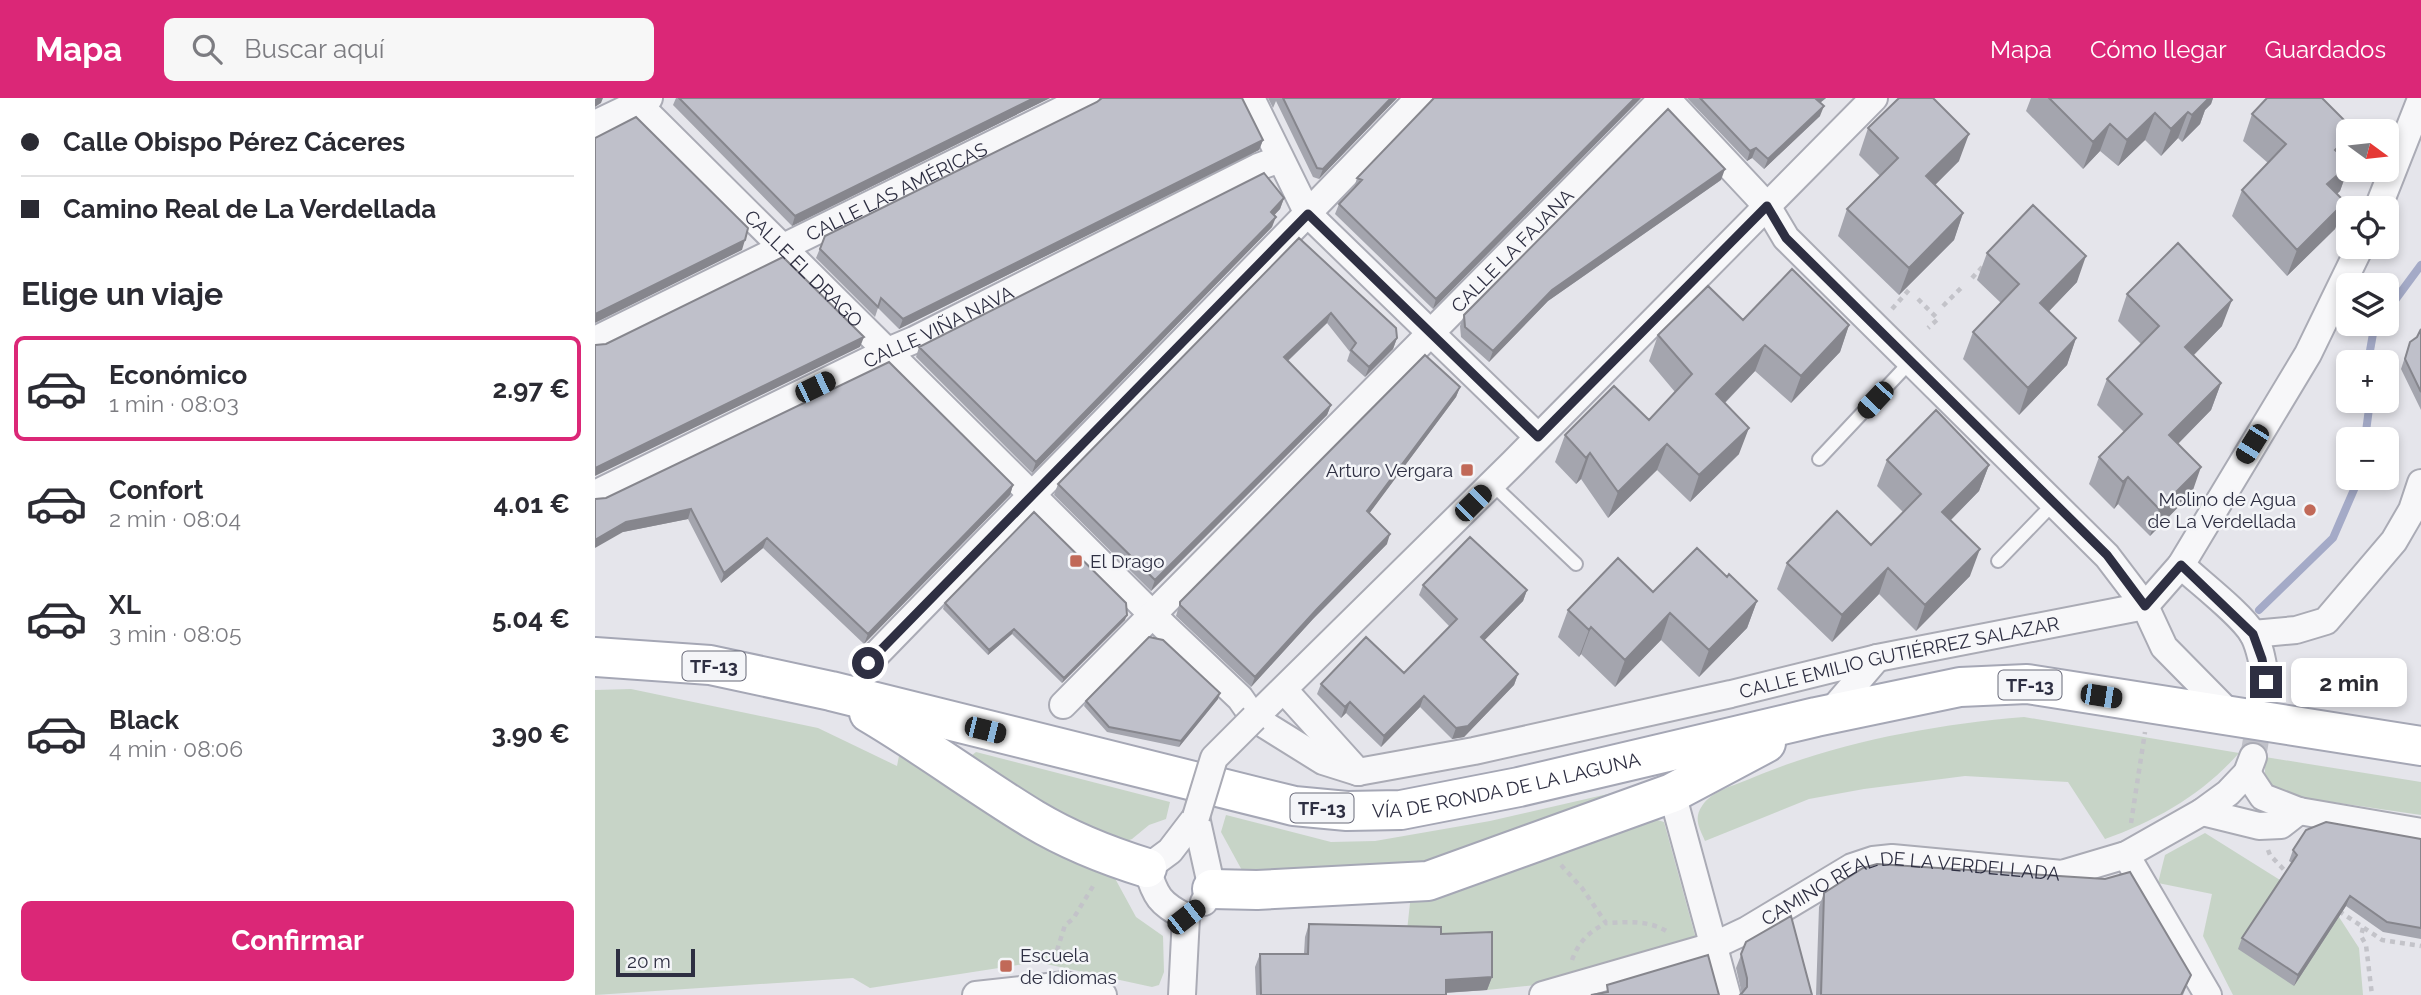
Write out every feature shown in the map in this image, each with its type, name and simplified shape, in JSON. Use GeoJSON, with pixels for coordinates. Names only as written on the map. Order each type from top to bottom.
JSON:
{"type":"FeatureCollection","features":[{"type":"Feature","properties":{"kind":"main road","name":"VÍA DE RONDA DE LA LAGUNA"},"geometry":{"type":"LineString","coordinates":[[595,657],[711,665],[831,691],[1294,806],[1347,811],[1401,810],[1519,787],[1823,715],[1960,687],[2027,684],[2421,746]]}},
{"type":"Feature","properties":{"kind":"main road"},"geometry":{"type":"LineString","coordinates":[[831,691],[920,743],[1034,820],[1116,858],[1147,868]]}},
{"type":"Feature","properties":{"kind":"main road"},"geometry":{"type":"LineString","coordinates":[[1212,889],[1257,890],[1428,881],[1672,793],[1823,715]]}},
{"type":"Feature","properties":{"kind":"street","name":"CALLE LAS AMÉRICAS"},"geometry":{"type":"LineString","coordinates":[[595,340],[1086,98]]}},
{"type":"Feature","properties":{"kind":"street"},"geometry":{"type":"LineString","coordinates":[[1251,98],[1308,214],[1538,437]]}},
{"type":"Feature","properties":{"kind":"street"},"geometry":{"type":"LineString","coordinates":[[868,663],[1419,98]]}},
{"type":"Feature","properties":{"kind":"street"},"geometry":{"type":"LineString","coordinates":[[1665,98],[1767,206],[1786,238],[2107,555],[2145,606],[2164,647],[2231,715]]}},
{"type":"Feature","properties":{"kind":"street","name":"CALLE LA FAJANA"},"geometry":{"type":"LineString","coordinates":[[1063,705],[1665,98]]}},
{"type":"Feature","properties":{"kind":"street"},"geometry":{"type":"LineString","coordinates":[[1186,917],[1165,906],[1153,890],[1147,868],[1170,850],[1196,817],[1214,758],[1492,484],[1874,98]]}},
{"type":"Feature","properties":{"kind":"street","name":"CALLE EL DRAGO"},"geometry":{"type":"LineString","coordinates":[[639,100],[783,248],[1240,698],[1254,718]]}},
{"type":"Feature","properties":{"kind":"street"},"geometry":{"type":"LineString","coordinates":[[595,124],[639,100]]}},
{"type":"Feature","properties":{"kind":"street"},"geometry":{"type":"LineString","coordinates":[[2383,196],[2421,100]]}},
{"type":"Feature","properties":{"kind":"street","name":"CALLE VIÑA NAVA"},"geometry":{"type":"LineString","coordinates":[[595,494],[914,340],[1258,167],[1280,159]]}},
{"type":"Feature","properties":{"kind":"street"},"geometry":{"type":"LineString","coordinates":[[2145,606],[2181,565],[2308,355],[2354,259]]}},
{"type":"Feature","properties":{"kind":"street"},"geometry":{"type":"LineString","coordinates":[[2253,634],[2297,629],[2326,621],[2394,541],[2412,510],[2421,483]]}},
{"type":"Feature","properties":{"kind":"street"},"geometry":{"type":"LineString","coordinates":[[2181,565],[2253,634],[2262,659],[2266,682]]}},
{"type":"Feature","properties":{"kind":"street","name":"CALLE EMILIO GUTIÉRREZ SALAZAR"},"geometry":{"type":"LineString","coordinates":[[1254,718],[1323,761],[1358,772],[1474,751],[1731,694],[1877,658],[2145,606]]}},
{"type":"Feature","properties":{"kind":"street"},"geometry":{"type":"LineString","coordinates":[[1823,715],[1877,658]]}},
{"type":"Feature","properties":{"kind":"street"},"geometry":{"type":"LineString","coordinates":[[1284,690],[1358,772]]}},
{"type":"Feature","properties":{"kind":"street","name":"CAMINO REAL DE LA VERDELLADA"},"geometry":{"type":"LineString","coordinates":[[1543,995],[1701,949],[1747,930],[1852,867],[1873,860],[1892,858],[2062,874],[2126,855],[2201,812],[2228,793],[2250,765],[2263,797],[2299,811]]}},
{"type":"Feature","properties":{"kind":"street"},"geometry":{"type":"LineString","coordinates":[[1672,793],[1701,949],[1727,995]]}},
{"type":"Feature","properties":{"kind":"street"},"geometry":{"type":"LineString","coordinates":[[2201,812],[2259,826],[2281,825],[2299,811],[2421,832]]}},
{"type":"Feature","properties":{"kind":"street"},"geometry":{"type":"LineString","coordinates":[[1182,995],[1186,917],[1207,900],[1212,889],[1196,817]]}},
{"type":"Feature","properties":{"kind":"street"},"geometry":{"type":"LineString","coordinates":[[2126,855],[2208,995]]}},
{"type":"Feature","properties":{"kind":"street"},"geometry":{"type":"LineString","coordinates":[[976,995],[1065,985],[1103,995]]}},
{"type":"Feature","properties":{"kind":"lane"},"geometry":{"type":"LineString","coordinates":[[1819,459],[1911,361]]}},
{"type":"Feature","properties":{"kind":"lane"},"geometry":{"type":"LineString","coordinates":[[1492,484],[1576,564]]}},
{"type":"Feature","properties":{"kind":"lane"},"geometry":{"type":"LineString","coordinates":[[1998,561],[2053,504]]}},
{"type":"Feature","properties":{"kind":"path"},"geometry":{"type":"LineString","coordinates":[[1972,278],[1987,261]]}},
{"type":"Feature","properties":{"kind":"path"},"geometry":{"type":"LineString","coordinates":[[1943,306],[1963,286]]}},
{"type":"Feature","properties":{"kind":"path"},"geometry":{"type":"LineString","coordinates":[[1891,310],[1909,290]]}},
{"type":"Feature","properties":{"kind":"path"},"geometry":{"type":"LineString","coordinates":[[1918,299],[1938,319],[1928,328]]}},
{"type":"Feature","properties":{"kind":"path"},"geometry":{"type":"LineString","coordinates":[[2126,855],[2150,703]]}},
{"type":"Feature","properties":{"kind":"path"},"geometry":{"type":"LineString","coordinates":[[2259,826],[2270,855],[2293,878]]}},
{"type":"Feature","properties":{"kind":"path"},"geometry":{"type":"LineString","coordinates":[[1540,841],[1582,888],[1606,923]]}},
{"type":"Feature","properties":{"kind":"path"},"geometry":{"type":"LineString","coordinates":[[1053,965],[1065,925],[1073,919],[1085,897],[1101,877]]}},
{"type":"Feature","properties":{"kind":"path"},"geometry":{"type":"LineString","coordinates":[[2333,906],[2382,940],[2421,946]]}},
{"type":"Feature","properties":{"kind":"path"},"geometry":{"type":"LineString","coordinates":[[1569,988],[1569,967],[1578,946],[1590,932],[1606,923],[1636,921],[1660,927],[1684,943],[1701,949]]}},
{"type":"Feature","properties":{"kind":"path"},"geometry":{"type":"LineString","coordinates":[[2363,927],[2361,936],[2366,945],[2372,995]]}},
{"type":"Feature","properties":{"kind":"green space"},"geometry":{"type":"Polygon","coordinates":[[[631,689],[818,728],[897,766],[900,751],[1111,871],[1136,917],[1163,936],[1164,972],[1159,985],[1152,987],[1037,962],[870,988],[853,978],[595,995],[595,690],[631,689]]]}},
{"type":"Feature","properties":{"kind":"green space"},"geometry":{"type":"Polygon","coordinates":[[[2024,717],[2239,753],[2210,781],[2178,805],[2105,839],[2068,782],[1965,776],[1809,799],[1705,841],[1699,828],[1699,811],[1716,793],[1780,767],[1883,738],[1953,725],[2024,717]]]}},
{"type":"Feature","properties":{"kind":"green space"},"geometry":{"type":"Polygon","coordinates":[[[976,752],[1170,802],[1166,819],[1149,825],[1132,839],[1121,843],[1100,839],[966,760],[976,752]]]}},
{"type":"Feature","properties":{"kind":"green space"},"geometry":{"type":"Polygon","coordinates":[[[2265,757],[2421,782],[2421,815],[2278,794],[2265,782],[2265,757]]]}},
{"type":"Feature","properties":{"kind":"green space"},"geometry":{"type":"Polygon","coordinates":[[[1634,788],[1429,867],[1244,874],[1221,832],[1226,815],[1331,842],[1375,841],[1490,821],[1634,788]]]}},
{"type":"Feature","properties":{"kind":"green space"},"geometry":{"type":"Polygon","coordinates":[[[1647,817],[1664,822],[1696,939],[1546,984],[1487,990],[1487,946],[1406,940],[1410,903],[1647,817]]]}},
{"type":"Feature","properties":{"kind":"green space"},"geometry":{"type":"Polygon","coordinates":[[[2205,833],[2339,917],[2359,948],[2363,995],[2233,995],[2203,936],[2212,894],[2158,883],[2165,855],[2205,833]]]}},
{"type":"Feature","properties":{"kind":"building"},"geometry":{"type":"Polygon","coordinates":[[[679,98],[1034,98],[795,216],[679,98]]]}},
{"type":"Feature","properties":{"kind":"building"},"geometry":{"type":"Polygon","coordinates":[[[1102,98],[1242,98],[1263,140],[903,319],[881,298],[878,307],[820,249],[825,236],[1102,98]]]}},
{"type":"Feature","properties":{"kind":"building"},"geometry":{"type":"Polygon","coordinates":[[[1283,98],[1391,98],[1323,169],[1317,168],[1283,98]]]}},
{"type":"Feature","properties":{"kind":"building"},"geometry":{"type":"Polygon","coordinates":[[[1434,98],[1635,98],[1436,299],[1339,204],[1362,180],[1357,178],[1434,98]]]}},
{"type":"Feature","properties":{"kind":"building"},"geometry":{"type":"Polygon","coordinates":[[[1700,98],[1817,98],[1824,106],[1768,159],[1756,148],[1750,151],[1700,98]]]}},
{"type":"Feature","properties":{"kind":"building"},"geometry":{"type":"Polygon","coordinates":[[[1899,98],[1933,98],[1969,134],[1926,176],[1963,213],[1909,268],[1847,209],[1898,158],[1868,128],[1899,98]]]}},
{"type":"Feature","properties":{"kind":"building"},"geometry":{"type":"Polygon","coordinates":[[[2049,98],[2209,98],[2192,115],[2188,112],[2171,129],[2155,113],[2127,140],[2110,124],[2093,142],[2049,98]]]}},
{"type":"Feature","properties":{"kind":"building"},"geometry":{"type":"Polygon","coordinates":[[[2267,98],[2322,98],[2343,119],[2336,119],[2336,176],[2327,184],[2339,196],[2336,196],[2336,211],[2297,250],[2242,190],[2286,144],[2252,114],[2267,98]]]}},
{"type":"Feature","properties":{"kind":"building"},"geometry":{"type":"Polygon","coordinates":[[[1668,109],[1725,169],[1552,290],[1493,351],[1465,327],[1464,315],[1668,109]]]}},
{"type":"Feature","properties":{"kind":"building"},"geometry":{"type":"Polygon","coordinates":[[[636,117],[748,228],[745,240],[595,314],[595,138],[636,117]]]}},
{"type":"Feature","properties":{"kind":"building"},"geometry":{"type":"Polygon","coordinates":[[[1264,173],[1284,198],[1271,212],[1276,217],[1036,462],[919,347],[1264,173]]]}},
{"type":"Feature","properties":{"kind":"building"},"geometry":{"type":"Polygon","coordinates":[[[2033,205],[2086,256],[2040,303],[2076,338],[2028,388],[1973,332],[2019,284],[1987,253],[2033,205]]]}},
{"type":"Feature","properties":{"kind":"building"},"geometry":{"type":"Polygon","coordinates":[[[1299,238],[1396,328],[1397,338],[1369,367],[1351,350],[1356,343],[1331,313],[1284,357],[1331,405],[1155,580],[1058,484],[1299,238]]]}},
{"type":"Feature","properties":{"kind":"building"},"geometry":{"type":"Polygon","coordinates":[[[2178,243],[2232,300],[2185,347],[2221,383],[2169,435],[2201,467],[2159,509],[2128,477],[2123,482],[2099,457],[2142,414],[2107,379],[2159,326],[2127,294],[2178,243]]]}},
{"type":"Feature","properties":{"kind":"building"},"geometry":{"type":"Polygon","coordinates":[[[783,257],[864,337],[595,468],[595,345],[606,344],[783,257]]]}},
{"type":"Feature","properties":{"kind":"building"},"geometry":{"type":"Polygon","coordinates":[[[1792,269],[1849,325],[1801,376],[1765,345],[1716,394],[1749,428],[1699,475],[1667,444],[1618,492],[1590,453],[1586,458],[1565,435],[1614,386],[1649,420],[1692,374],[1658,335],[1708,286],[1743,320],[1792,269]]]}},
{"type":"Feature","properties":{"kind":"building"},"geometry":{"type":"Polygon","coordinates":[[[2421,329],[2421,392],[2405,359],[2410,342],[2417,337],[2421,329]]]}},
{"type":"Feature","properties":{"kind":"building"},"geometry":{"type":"Polygon","coordinates":[[[1425,355],[1460,387],[1367,511],[1390,534],[1255,677],[1180,605],[1180,602],[1425,355]]]}},
{"type":"Feature","properties":{"kind":"building"},"geometry":{"type":"Polygon","coordinates":[[[889,362],[1013,485],[868,634],[767,538],[724,573],[691,509],[626,522],[595,540],[595,499],[606,498],[889,362]]]}},
{"type":"Feature","properties":{"kind":"building"},"geometry":{"type":"Polygon","coordinates":[[[1936,410],[1989,465],[1942,512],[1980,549],[1925,605],[1888,568],[1842,615],[1787,563],[1837,511],[1871,545],[1921,494],[1887,460],[1936,410]]]}},
{"type":"Feature","properties":{"kind":"building"},"geometry":{"type":"Polygon","coordinates":[[[1034,512],[1126,603],[1127,615],[1064,678],[1014,629],[989,650],[945,603],[1034,512]]]}},
{"type":"Feature","properties":{"kind":"building"},"geometry":{"type":"Polygon","coordinates":[[[1470,537],[1527,590],[1481,637],[1518,674],[1468,726],[1456,728],[1424,696],[1384,736],[1350,702],[1345,707],[1321,684],[1366,637],[1404,673],[1457,619],[1423,585],[1470,537]]]}},
{"type":"Feature","properties":{"kind":"building"},"geometry":{"type":"Polygon","coordinates":[[[1697,548],[1757,601],[1709,650],[1670,613],[1625,660],[1591,627],[1589,630],[1568,610],[1618,558],[1653,592],[1697,548]]]}},
{"type":"Feature","properties":{"kind":"building"},"geometry":{"type":"Polygon","coordinates":[[[1149,637],[1163,640],[1220,693],[1181,741],[1109,727],[1086,701],[1149,637]]]}},
{"type":"Feature","properties":{"kind":"building"},"geometry":{"type":"Polygon","coordinates":[[[2326,822],[2421,839],[2421,928],[2387,922],[2350,896],[2298,975],[2242,938],[2297,855],[2293,850],[2306,830],[2326,822]]]}},
{"type":"Feature","properties":{"kind":"building"},"geometry":{"type":"Polygon","coordinates":[[[1877,864],[2105,879],[2130,872],[2191,975],[2181,995],[1821,995],[1824,893],[1863,868],[1877,864]]]}},
{"type":"Feature","properties":{"kind":"building"},"geometry":{"type":"Polygon","coordinates":[[[1791,916],[1812,995],[1740,995],[1747,987],[1741,954],[1746,942],[1791,916]]]}},
{"type":"Feature","properties":{"kind":"building"},"geometry":{"type":"Polygon","coordinates":[[[1309,924],[1441,927],[1441,934],[1492,932],[1492,977],[1446,980],[1446,995],[1261,995],[1260,954],[1308,954],[1309,924]]]}},
{"type":"Feature","properties":{"kind":"building"},"geometry":{"type":"Polygon","coordinates":[[[1708,955],[1719,995],[1591,995],[1608,992],[1607,985],[1708,955]]]}},
{"type":"Feature","properties":{"kind":"waterway"},"geometry":{"type":"LineString","coordinates":[[2399,295],[2421,265]]}},
{"type":"Feature","properties":{"kind":"waterway"},"geometry":{"type":"LineString","coordinates":[[2370,350],[2373,336]]}},
{"type":"Feature","properties":{"kind":"waterway"},"geometry":{"type":"LineString","coordinates":[[2367,427],[2368,413]]}},
{"type":"Feature","properties":{"kind":"waterway"},"geometry":{"type":"LineString","coordinates":[[2259,610],[2333,538],[2354,490]]}},
{"type":"Feature","properties":{"kind":"tunnel"},"geometry":{"type":"LineString","coordinates":[[2253,757],[2266,682]]}},
{"type":"Feature","properties":{"kind":"place","name":"Arturo Vergara"},"geometry":{"type":"Point","coordinates":[1467,470]}},
{"type":"Feature","properties":{"kind":"place","name":"Molino de Agua de La Verdellada"},"geometry":{"type":"Point","coordinates":[2310,510]}},
{"type":"Feature","properties":{"kind":"place","name":"El Drago"},"geometry":{"type":"Point","coordinates":[1076,561]}},
{"type":"Feature","properties":{"kind":"place","name":"Escuela de Idiomas"},"geometry":{"type":"Point","coordinates":[1006,966]}},
{"type":"Feature","properties":{"kind":"route"},"geometry":{"type":"LineString","coordinates":[[868,663],[1308,214],[1538,437],[1767,206],[1786,238],[2107,555],[2145,606],[2181,565],[2229,608],[2253,634],[2262,659],[2266,682]]}}]}
